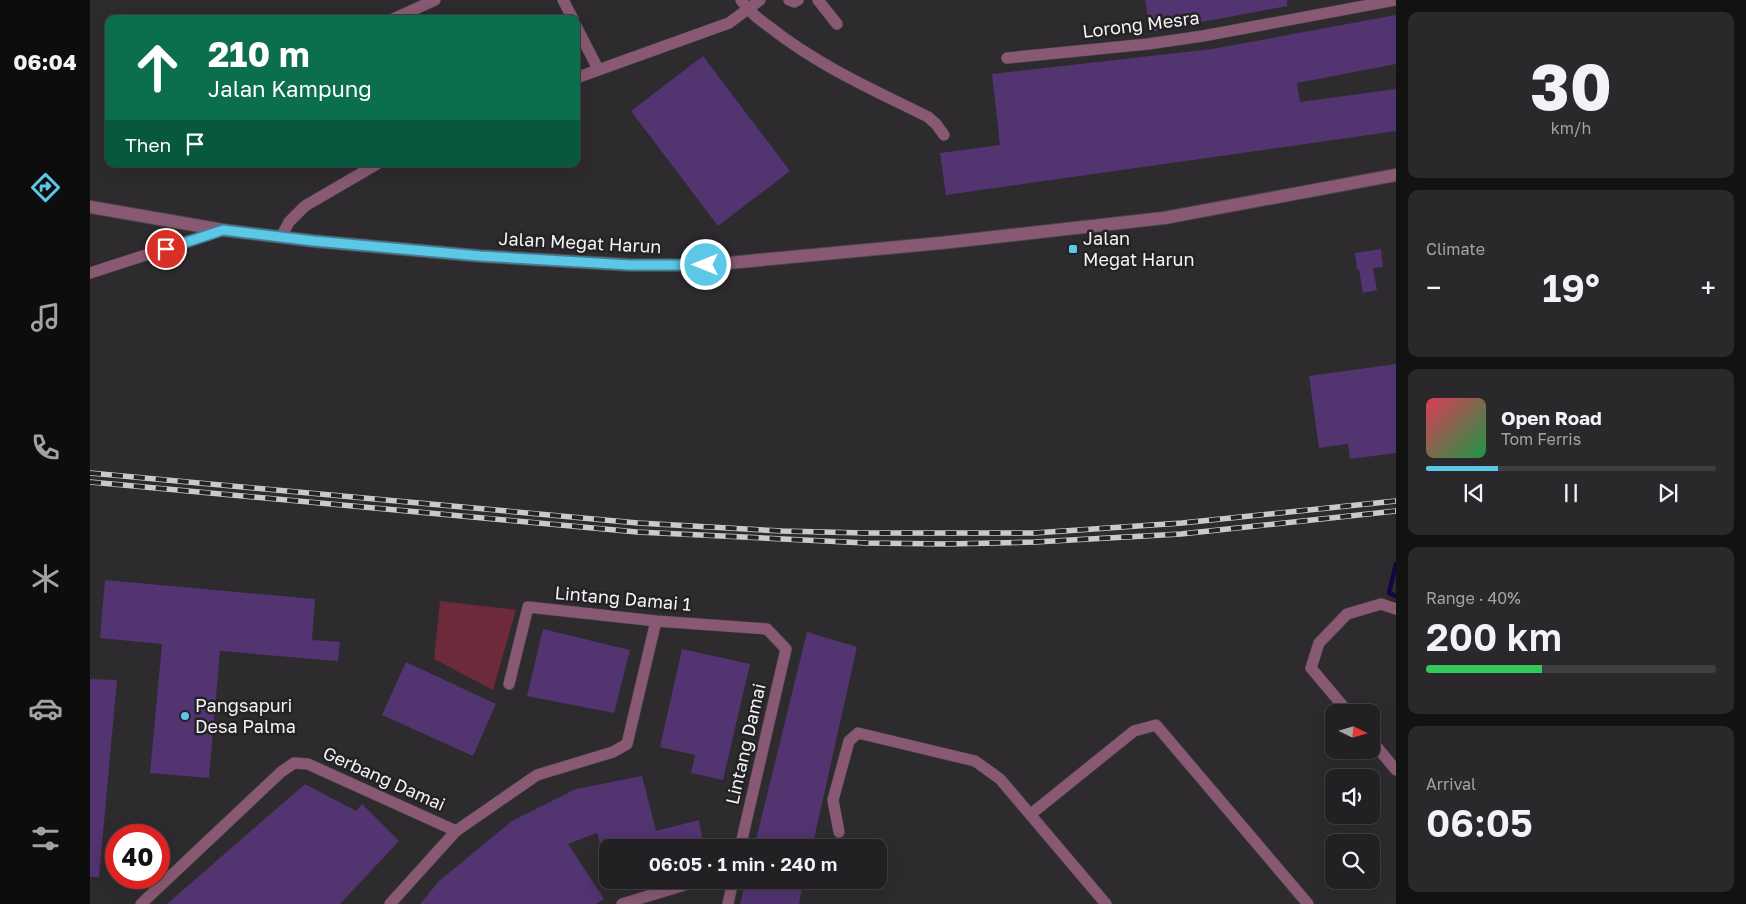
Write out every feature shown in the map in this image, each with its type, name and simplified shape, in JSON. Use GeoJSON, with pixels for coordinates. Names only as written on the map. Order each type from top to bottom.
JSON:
{"type":"FeatureCollection","features":[{"type":"Feature","properties":{"kind":"street"},"geometry":{"type":"LineString","coordinates":[[402,15],[435,0]]}},
{"type":"Feature","properties":{"kind":"street"},"geometry":{"type":"LineString","coordinates":[[563,0],[571,15]]}},
{"type":"Feature","properties":{"kind":"street"},"geometry":{"type":"LineString","coordinates":[[580,76],[729,23],[744,5],[760,0]]}},
{"type":"Feature","properties":{"kind":"street"},"geometry":{"type":"LineString","coordinates":[[788,0],[794,2],[798,0]]}},
{"type":"Feature","properties":{"kind":"street"},"geometry":{"type":"LineString","coordinates":[[818,0],[837,24]]}},
{"type":"Feature","properties":{"kind":"street","name":"Lorong Mesra"},"geometry":{"type":"LineString","coordinates":[[1007,58],[1148,44],[1203,36],[1396,0]]}},
{"type":"Feature","properties":{"kind":"street"},"geometry":{"type":"LineString","coordinates":[[744,5],[796,48],[836,71],[928,117],[944,135]]}},
{"type":"Feature","properties":{"kind":"street"},"geometry":{"type":"LineString","coordinates":[[580,34],[598,69]]}},
{"type":"Feature","properties":{"kind":"street"},"geometry":{"type":"LineString","coordinates":[[281,237],[289,222],[306,206],[372,167]]}},
{"type":"Feature","properties":{"kind":"street","name":"Jalan Megat Harun"},"geometry":{"type":"LineString","coordinates":[[90,207],[223,230],[480,256],[630,265],[706,265],[941,243],[1164,218],[1396,175]]}},
{"type":"Feature","properties":{"kind":"street"},"geometry":{"type":"LineString","coordinates":[[90,273],[223,230]]}},
{"type":"Feature","properties":{"kind":"street"},"geometry":{"type":"LineString","coordinates":[[1341,704],[1311,668],[1319,643],[1346,614],[1381,604],[1396,609]]}},
{"type":"Feature","properties":{"kind":"street","name":"Lintang Damai 1"},"geometry":{"type":"LineString","coordinates":[[509,684],[528,607],[656,621],[767,629],[786,649]]}},
{"type":"Feature","properties":{"kind":"street"},"geometry":{"type":"LineString","coordinates":[[390,904],[456,831],[537,775],[613,752],[626,744],[656,621]]}},
{"type":"Feature","properties":{"kind":"street","name":"Lintang Damai"},"geometry":{"type":"LineString","coordinates":[[742,839],[786,649]]}},
{"type":"Feature","properties":{"kind":"street"},"geometry":{"type":"LineString","coordinates":[[1031,814],[1134,732],[1156,725],[1308,904]]}},
{"type":"Feature","properties":{"kind":"street"},"geometry":{"type":"LineString","coordinates":[[839,832],[833,800],[848,741],[858,733],[975,761],[1000,779],[1106,904]]}},
{"type":"Feature","properties":{"kind":"street"},"geometry":{"type":"LineString","coordinates":[[1380,751],[1396,770]]}},
{"type":"Feature","properties":{"kind":"street","name":"Gerbang Damai"},"geometry":{"type":"LineString","coordinates":[[141,904],[281,772],[294,763],[308,764],[456,831]]}},
{"type":"Feature","properties":{"kind":"street"},"geometry":{"type":"LineString","coordinates":[[622,904],[671,889]]}},
{"type":"Feature","properties":{"kind":"street"},"geometry":{"type":"LineString","coordinates":[[728,904],[731,889]]}},
{"type":"Feature","properties":{"kind":"shaded area"},"geometry":{"type":"Polygon","coordinates":[[[440,601],[516,610],[493,690],[434,659],[440,601]]]}},
{"type":"Feature","properties":{"kind":"building"},"geometry":{"type":"Polygon","coordinates":[[[1145,0],[1287,0],[1287,6],[1150,32],[1145,0]]]}},
{"type":"Feature","properties":{"kind":"building"},"geometry":{"type":"Polygon","coordinates":[[[1396,15],[1396,64],[1297,83],[1300,102],[1396,89],[1396,131],[946,195],[940,153],[1000,145],[992,74],[1212,49],[1396,15]]]}},
{"type":"Feature","properties":{"kind":"building"},"geometry":{"type":"Polygon","coordinates":[[[703,56],[790,171],[718,226],[631,111],[703,56]]]}},
{"type":"Feature","properties":{"kind":"building"},"geometry":{"type":"Polygon","coordinates":[[[1381,249],[1383,267],[1373,268],[1377,290],[1363,293],[1355,253],[1381,249]]]}},
{"type":"Feature","properties":{"kind":"building"},"geometry":{"type":"Polygon","coordinates":[[[1396,364],[1396,453],[1350,459],[1348,444],[1319,448],[1309,376],[1396,364]]]}},
{"type":"Feature","properties":{"kind":"building","name":"Pangsapuri Desa Palma"},"geometry":{"type":"Polygon","coordinates":[[[105,580],[315,599],[312,640],[340,642],[338,661],[220,651],[209,778],[150,773],[162,644],[100,638],[105,580]]]}},
{"type":"Feature","properties":{"kind":"building"},"geometry":{"type":"Polygon","coordinates":[[[543,629],[630,650],[614,713],[527,696],[543,629]]]}},
{"type":"Feature","properties":{"kind":"building"},"geometry":{"type":"Polygon","coordinates":[[[807,632],[857,647],[814,839],[756,839],[807,632]]]}},
{"type":"Feature","properties":{"kind":"building"},"geometry":{"type":"Polygon","coordinates":[[[682,649],[750,664],[723,780],[691,773],[695,755],[660,747],[682,649]]]}},
{"type":"Feature","properties":{"kind":"building"},"geometry":{"type":"Polygon","coordinates":[[[406,662],[496,704],[473,756],[382,715],[406,662]]]}},
{"type":"Feature","properties":{"kind":"building"},"geometry":{"type":"Polygon","coordinates":[[[90,679],[117,680],[99,877],[90,877],[90,679]]]}},
{"type":"Feature","properties":{"kind":"building"},"geometry":{"type":"Polygon","coordinates":[[[642,776],[656,831],[699,820],[702,839],[599,840],[597,833],[568,844],[604,899],[596,904],[420,904],[439,881],[512,821],[576,789],[642,776]]]}},
{"type":"Feature","properties":{"kind":"building"},"geometry":{"type":"Polygon","coordinates":[[[305,784],[356,811],[362,804],[399,841],[340,904],[167,904],[305,784]]]}},
{"type":"Feature","properties":{"kind":"building"},"geometry":{"type":"Polygon","coordinates":[[[744,889],[802,889],[799,904],[740,904],[744,889]]]}},
{"type":"Feature","properties":{"kind":"waterway"},"geometry":{"type":"LineString","coordinates":[[1396,564],[1389,593],[1396,596]]}},
{"type":"Feature","properties":{"kind":"railway"},"geometry":{"type":"LineString","coordinates":[[90,473],[638,523],[782,531],[865,533],[1034,533],[1182,523],[1396,501]]}},
{"type":"Feature","properties":{"kind":"railway"},"geometry":{"type":"LineString","coordinates":[[90,482],[637,532],[866,543],[1035,542],[1181,534],[1396,511]]}},
{"type":"Feature","properties":{"kind":"place","name":"Jalan Megat Harun"},"geometry":{"type":"Point","coordinates":[1073,249]}},
{"type":"Feature","properties":{"kind":"place","name":"Pangsapuri Desa Palma"},"geometry":{"type":"Point","coordinates":[185,716]}},
{"type":"Feature","properties":{"kind":"route"},"geometry":{"type":"LineString","coordinates":[[166,249],[223,230],[314,241],[480,256],[630,265],[706,265]]}}]}
